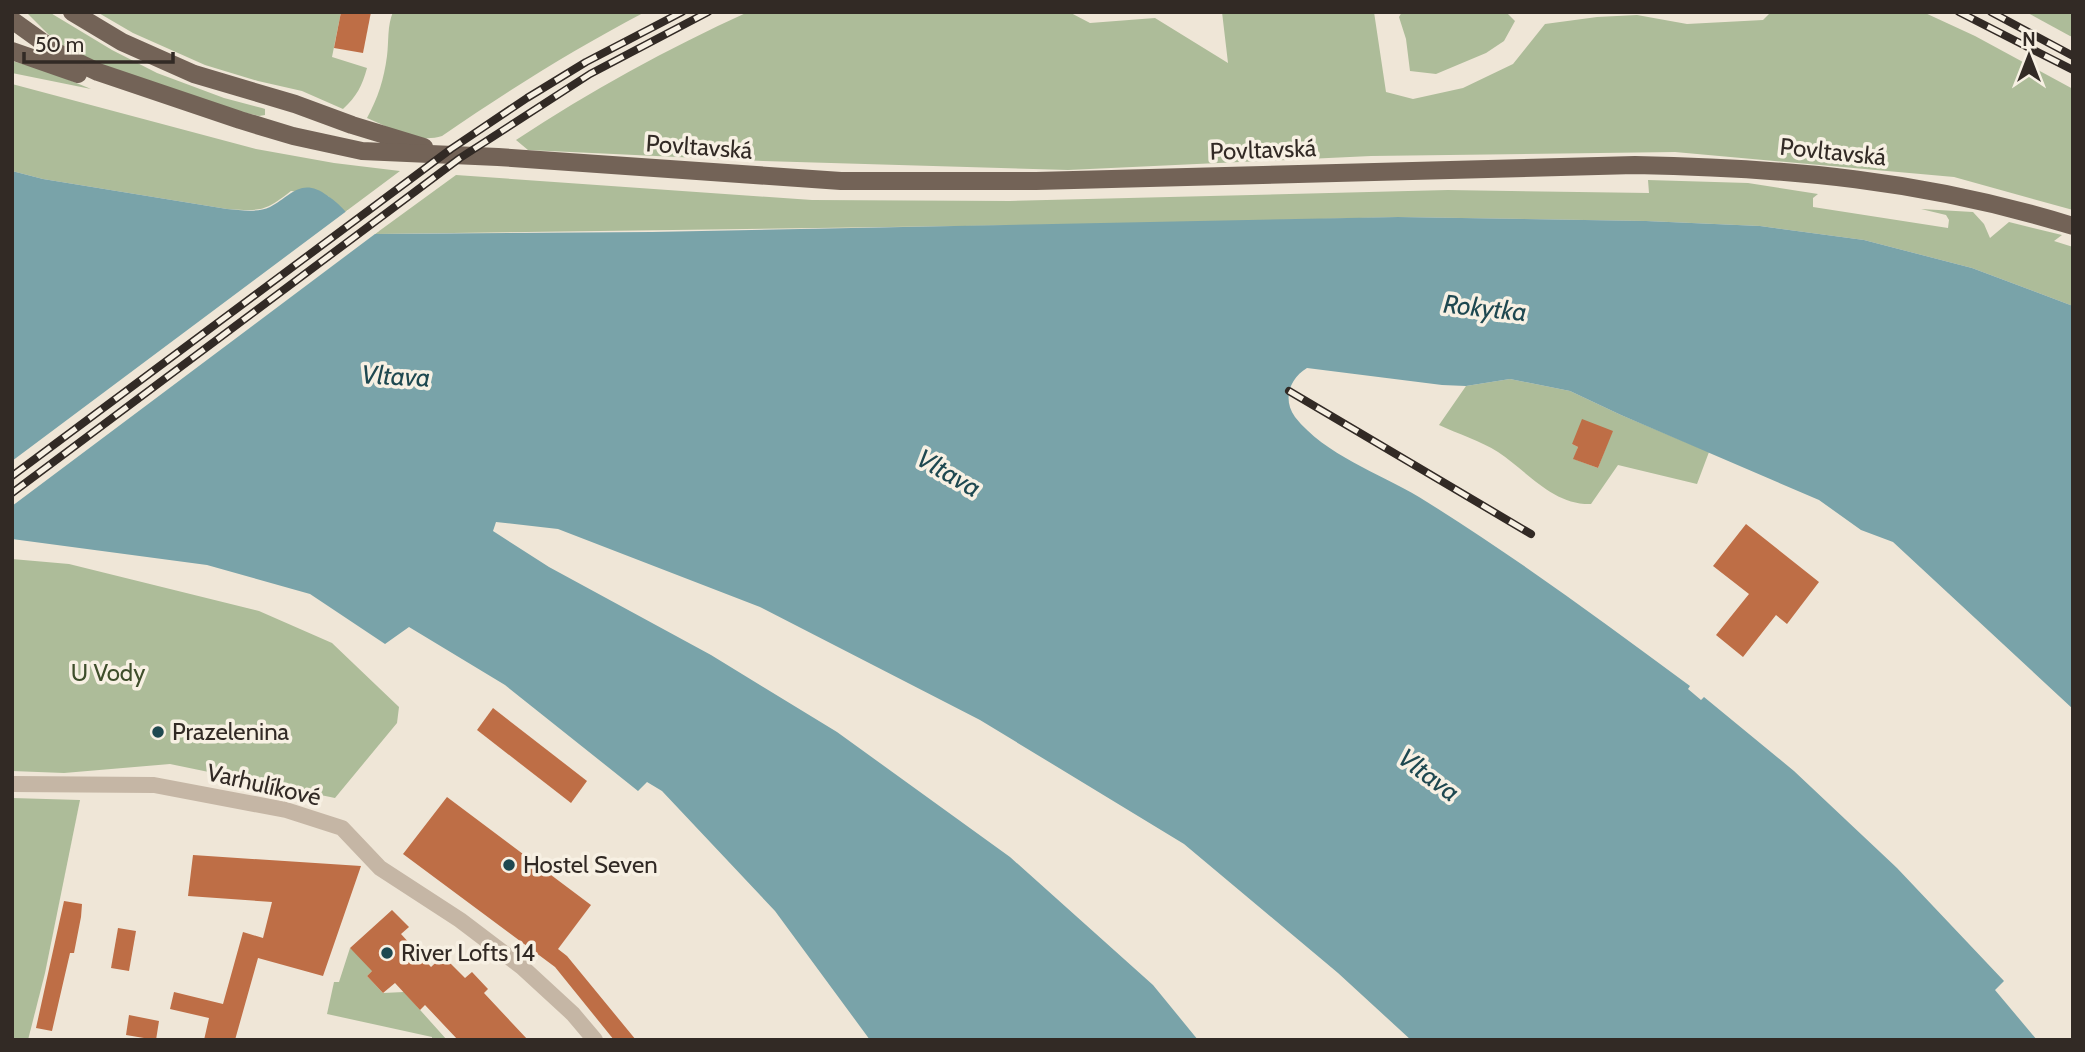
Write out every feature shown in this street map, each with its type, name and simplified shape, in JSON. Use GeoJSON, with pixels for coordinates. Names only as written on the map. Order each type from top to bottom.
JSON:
{"type":"FeatureCollection","features":[{"type":"Feature","properties":{"kind":"main road","name":"Povltavská"},"geometry":{"type":"LineString","coordinates":[[72,12],[122,41],[194,74],[450,155]]}},
{"type":"Feature","properties":{"kind":"main road","name":"Povltavská"},"geometry":{"type":"LineString","coordinates":[[12,20],[58,53],[98,72],[293,136],[362,150],[841,181],[1036,181],[1635,165],[1724,167],[1880,181],[1939,191],[2073,226]]}},
{"type":"Feature","properties":{"kind":"main road"},"geometry":{"type":"LineString","coordinates":[[12,51],[107,84],[203,108]]}},
{"type":"Feature","properties":{"kind":"street","name":"Varhulíkové"},"geometry":{"type":"LineString","coordinates":[[12,784],[154,785],[286,810],[342,828],[380,868],[460,920],[522,967],[573,1014],[595,1040]]}},
{"type":"Feature","properties":{"kind":"green space"},"geometry":{"type":"Polygon","coordinates":[[[26,12],[49,12],[112,50],[157,73],[224,98],[265,109],[265,115],[225,108],[112,70],[58,44],[26,12]]]}},
{"type":"Feature","properties":{"kind":"green space"},"geometry":{"type":"Polygon","coordinates":[[[97,12],[341,12],[332,57],[367,68],[358,90],[343,109],[302,91],[205,65],[133,33],[97,12]]]}},
{"type":"Feature","properties":{"kind":"green space"},"geometry":{"type":"Polygon","coordinates":[[[393,12],[645,12],[542,71],[442,136],[423,138],[404,134],[367,118],[382,80],[393,12]]]}},
{"type":"Feature","properties":{"kind":"green space"},"geometry":{"type":"Polygon","coordinates":[[[748,12],[1069,12],[1090,23],[1155,18],[1228,63],[1222,12],[1374,12],[1386,92],[1413,99],[1463,88],[1513,64],[1545,24],[1637,15],[1687,24],[1763,20],[1771,12],[1923,12],[1975,36],[2073,89],[2073,210],[1954,177],[1675,152],[1371,156],[1068,170],[763,161],[528,150],[516,140],[629,72],[748,12]]]}},
{"type":"Feature","properties":{"kind":"green space"},"geometry":{"type":"Polygon","coordinates":[[[1402,12],[1506,12],[1515,21],[1504,41],[1486,53],[1436,74],[1410,71],[1406,39],[1399,17],[1402,12]]]}},
{"type":"Feature","properties":{"kind":"green space"},"geometry":{"type":"Polygon","coordinates":[[[2026,12],[2073,12],[2073,37],[2070,36],[2026,12]]]}},
{"type":"Feature","properties":{"kind":"green space"},"geometry":{"type":"Polygon","coordinates":[[[12,61],[45,70],[91,89],[12,73],[12,61]]]}},
{"type":"Feature","properties":{"kind":"green space"},"geometry":{"type":"Polygon","coordinates":[[[12,84],[256,149],[400,171],[345,212],[328,196],[291,191],[262,209],[238,210],[43,179],[12,171],[12,84]]]}},
{"type":"Feature","properties":{"kind":"green space"},"geometry":{"type":"Polygon","coordinates":[[[456,175],[812,200],[1010,201],[1448,190],[1649,193],[1648,180],[1748,183],[1818,194],[1813,198],[1813,207],[1948,228],[1949,220],[1946,215],[1921,209],[1973,212],[1984,224],[1990,238],[2009,222],[2062,235],[2054,241],[2073,247],[2073,306],[1972,268],[1864,240],[1760,226],[1646,221],[1398,217],[1116,224],[375,234],[456,175]]]}},
{"type":"Feature","properties":{"kind":"green space"},"geometry":{"type":"Polygon","coordinates":[[[1510,379],[1570,391],[1709,452],[1697,484],[1618,465],[1591,504],[1577,503],[1542,486],[1491,448],[1439,425],[1466,386],[1510,379]],[[1612,431],[1572,444],[1578,447],[1574,459],[1598,468],[1612,431]]]}},
{"type":"Feature","properties":{"kind":"green space","name":"U Vody"},"geometry":{"type":"Polygon","coordinates":[[[12,559],[69,564],[259,611],[332,643],[399,707],[397,723],[335,798],[170,764],[64,773],[12,771],[12,559]]]}},
{"type":"Feature","properties":{"kind":"green space"},"geometry":{"type":"Polygon","coordinates":[[[12,798],[80,800],[45,973],[28,1040],[12,1040],[12,798]]]}},
{"type":"Feature","properties":{"kind":"green space"},"geometry":{"type":"Polygon","coordinates":[[[350,948],[374,969],[367,976],[383,993],[404,992],[447,1040],[432,1040],[432,1037],[327,1014],[334,982],[339,982],[350,948]]]}},
{"type":"Feature","properties":{"kind":"water"},"geometry":{"type":"Polygon","coordinates":[[[12,171],[43,179],[227,209],[255,211],[270,207],[297,190],[310,188],[319,190],[333,200],[366,234],[652,232],[1398,217],[1646,221],[1760,226],[1864,240],[1972,268],[2073,306],[2073,709],[1893,542],[1861,530],[1819,500],[1570,391],[1510,379],[1466,386],[1442,385],[1307,368],[1292,383],[1289,403],[1295,417],[1321,442],[1419,497],[1523,565],[1690,686],[1688,689],[1701,700],[1704,697],[1794,771],[1897,868],[2004,981],[1995,990],[2037,1040],[1411,1040],[1338,973],[1184,844],[980,720],[760,607],[558,529],[496,522],[493,531],[549,567],[711,655],[837,732],[1010,857],[1153,985],[1198,1040],[870,1040],[775,911],[662,791],[647,782],[638,791],[505,685],[409,627],[385,644],[310,594],[207,565],[12,539],[12,488],[24,487],[28,471],[12,467],[12,171]],[[207,329],[193,333],[195,349],[210,349],[215,342],[207,329]]]}},
{"type":"Feature","properties":{"kind":"pier"},"geometry":{"type":"Polygon","coordinates":[[[348,210],[361,227],[367,231],[379,231],[12,506],[12,484],[20,485],[26,478],[20,469],[12,471],[12,461],[348,210]],[[198,333],[195,338],[197,346],[208,346],[211,341],[208,333],[198,333]]]}},
{"type":"Feature","properties":{"kind":"building"},"geometry":{"type":"Polygon","coordinates":[[[341,12],[371,12],[363,53],[334,48],[341,12]]]}},
{"type":"Feature","properties":{"kind":"building"},"geometry":{"type":"Polygon","coordinates":[[[1582,419],[1613,431],[1598,468],[1573,459],[1578,447],[1572,444],[1582,419]]]}},
{"type":"Feature","properties":{"kind":"building"},"geometry":{"type":"Polygon","coordinates":[[[1746,524],[1819,582],[1787,624],[1776,615],[1743,657],[1716,635],[1749,594],[1713,566],[1746,524]]]}},
{"type":"Feature","properties":{"kind":"building"},"geometry":{"type":"Polygon","coordinates":[[[493,708],[587,781],[571,803],[477,730],[493,708]]]}},
{"type":"Feature","properties":{"kind":"building"},"geometry":{"type":"Polygon","coordinates":[[[447,797],[591,905],[558,949],[567,956],[636,1040],[614,1040],[555,967],[403,854],[447,797]]]}},
{"type":"Feature","properties":{"kind":"building"},"geometry":{"type":"Polygon","coordinates":[[[193,855],[361,866],[323,976],[258,958],[235,1040],[204,1040],[209,1018],[170,1009],[174,992],[223,1004],[243,932],[263,938],[272,902],[188,896],[193,855]]]}},
{"type":"Feature","properties":{"kind":"building"},"geometry":{"type":"Polygon","coordinates":[[[64,901],[82,904],[81,917],[52,1031],[36,1028],[64,901]]]}},
{"type":"Feature","properties":{"kind":"building"},"geometry":{"type":"Polygon","coordinates":[[[392,910],[409,927],[401,934],[431,967],[443,956],[465,978],[472,972],[488,989],[484,993],[528,1040],[458,1040],[425,1005],[420,1010],[395,983],[383,993],[367,976],[372,971],[350,948],[392,910]]]}},
{"type":"Feature","properties":{"kind":"building"},"geometry":{"type":"Polygon","coordinates":[[[118,928],[136,931],[129,971],[111,968],[118,928]]]}},
{"type":"Feature","properties":{"kind":"building"},"geometry":{"type":"Polygon","coordinates":[[[129,1015],[159,1021],[156,1040],[126,1035],[129,1015]]]}},
{"type":"Feature","properties":{"kind":"railway"},"geometry":{"type":"LineString","coordinates":[[12,476],[451,149],[586,62],[682,12]]}},
{"type":"Feature","properties":{"kind":"railway"},"geometry":{"type":"LineString","coordinates":[[12,493],[460,158],[590,74],[708,12]]}},
{"type":"Feature","properties":{"kind":"railway"},"geometry":{"type":"LineString","coordinates":[[1959,12],[2073,70]]}},
{"type":"Feature","properties":{"kind":"railway"},"geometry":{"type":"LineString","coordinates":[[1991,12],[2073,56]]}},
{"type":"Feature","properties":{"kind":"railway"},"geometry":{"type":"LineString","coordinates":[[1289,391],[1531,534]]}},
{"type":"Feature","properties":{"kind":"place","name":"Prazelenina"},"geometry":{"type":"Point","coordinates":[158,732]}},
{"type":"Feature","properties":{"kind":"place","name":"Hostel Seven"},"geometry":{"type":"Point","coordinates":[509,865]}},
{"type":"Feature","properties":{"kind":"place","name":"River Lofts 14"},"geometry":{"type":"Point","coordinates":[387,953]}},
{"type":"Feature","properties":{"kind":"water label","name":"Rokytka"},"geometry":{"type":"Point","coordinates":[1485,308]}},
{"type":"Feature","properties":{"kind":"water label","name":"Vltava"},"geometry":{"type":"Point","coordinates":[396,376]}},
{"type":"Feature","properties":{"kind":"water label","name":"Vltava"},"geometry":{"type":"Point","coordinates":[949,473]}},
{"type":"Feature","properties":{"kind":"water label","name":"Vltava"},"geometry":{"type":"Point","coordinates":[1429,775]}}]}
